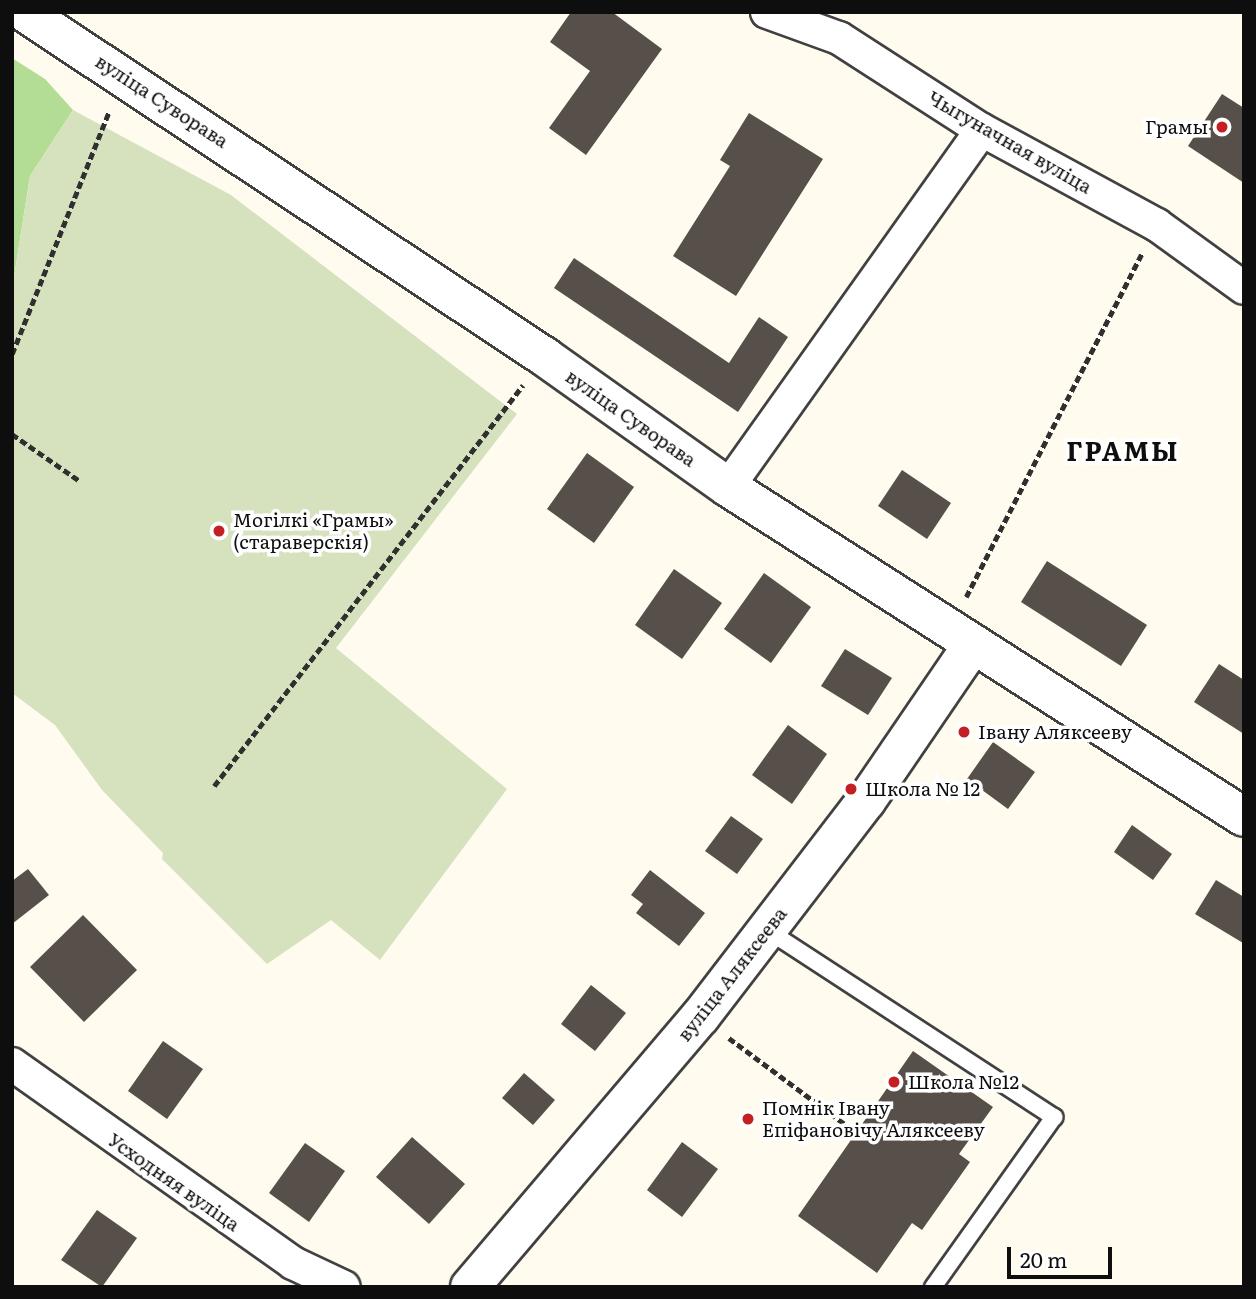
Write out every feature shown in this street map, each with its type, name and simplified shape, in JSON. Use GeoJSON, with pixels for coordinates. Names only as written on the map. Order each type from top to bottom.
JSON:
{"type":"FeatureCollection","features":[{"type":"Feature","properties":{"kind":"street","name":"вуліца Суворава"},"geometry":{"type":"LineString","coordinates":[[24,12],[126,77],[545,357],[728,487],[1244,817]]}},
{"type":"Feature","properties":{"kind":"street","name":"Чыгуначная вуліца"},"geometry":{"type":"LineString","coordinates":[[767,12],[839,38],[982,130],[1157,225],[1244,288]]}},
{"type":"Feature","properties":{"kind":"street"},"geometry":{"type":"LineString","coordinates":[[728,487],[982,130]]}},
{"type":"Feature","properties":{"kind":"street","name":"вуліца Аляксеева"},"geometry":{"type":"LineString","coordinates":[[470,1287],[700,1017],[866,801],[962,637]]}},
{"type":"Feature","properties":{"kind":"street","name":"Усходняя вуліца"},"geometry":{"type":"LineString","coordinates":[[12,1064],[293,1263],[344,1287]]}},
{"type":"Feature","properties":{"kind":"lane"},"geometry":{"type":"LineString","coordinates":[[767,930],[1054,1117],[933,1287]]}},
{"type":"Feature","properties":{"kind":"path"},"geometry":{"type":"LineString","coordinates":[[12,354],[102,125],[126,77]]}},
{"type":"Feature","properties":{"kind":"path"},"geometry":{"type":"LineString","coordinates":[[962,637],[985,554],[1157,225]]}},
{"type":"Feature","properties":{"kind":"path"},"geometry":{"type":"LineString","coordinates":[[214,786],[545,357]]}},
{"type":"Feature","properties":{"kind":"path"},"geometry":{"type":"LineString","coordinates":[[12,434],[80,481]]}},
{"type":"Feature","properties":{"kind":"path"},"geometry":{"type":"LineString","coordinates":[[700,1017],[854,1131]]}},
{"type":"Feature","properties":{"kind":"green space"},"geometry":{"type":"Polygon","coordinates":[[[12,58],[45,79],[73,110],[30,176],[12,290],[12,58]]]}},
{"type":"Feature","properties":{"kind":"green space","name":"Могілкі «Грамы» (стараверскія)"},"geometry":{"type":"Polygon","coordinates":[[[73,110],[231,195],[517,414],[336,648],[507,789],[380,960],[331,920],[267,964],[162,859],[163,853],[102,790],[55,725],[12,693],[12,290],[30,176],[73,110]]]}},
{"type":"Feature","properties":{"kind":"building"},"geometry":{"type":"Polygon","coordinates":[[[571,12],[612,12],[662,49],[586,155],[549,128],[590,71],[550,42],[571,12]]]}},
{"type":"Feature","properties":{"kind":"building","name":"Грамы"},"geometry":{"type":"Polygon","coordinates":[[[1222,94],[1244,108],[1244,183],[1188,146],[1222,94]]]}},
{"type":"Feature","properties":{"kind":"building"},"geometry":{"type":"Polygon","coordinates":[[[749,113],[823,159],[736,296],[673,256],[730,166],[720,160],[749,113]]]}},
{"type":"Feature","properties":{"kind":"building"},"geometry":{"type":"Polygon","coordinates":[[[574,258],[729,363],[759,317],[788,337],[738,412],[554,288],[574,258]]]}},
{"type":"Feature","properties":{"kind":"building"},"geometry":{"type":"Polygon","coordinates":[[[587,453],[634,487],[594,543],[547,509],[587,453]]]}},
{"type":"Feature","properties":{"kind":"building"},"geometry":{"type":"Polygon","coordinates":[[[902,470],[951,503],[927,539],[878,506],[902,470]]]}},
{"type":"Feature","properties":{"kind":"building"},"geometry":{"type":"Polygon","coordinates":[[[1047,561],[1147,625],[1121,666],[1021,602],[1047,561]]]}},
{"type":"Feature","properties":{"kind":"building"},"geometry":{"type":"Polygon","coordinates":[[[674,569],[722,603],[682,659],[635,625],[674,569]]]}},
{"type":"Feature","properties":{"kind":"building"},"geometry":{"type":"Polygon","coordinates":[[[764,573],[811,607],[771,663],[724,629],[764,573]]]}},
{"type":"Feature","properties":{"kind":"building"},"geometry":{"type":"Polygon","coordinates":[[[845,649],[892,678],[868,715],[821,686],[845,649]]]}},
{"type":"Feature","properties":{"kind":"building"},"geometry":{"type":"Polygon","coordinates":[[[1219,664],[1244,680],[1244,734],[1194,702],[1219,664]]]}},
{"type":"Feature","properties":{"kind":"building"},"geometry":{"type":"Polygon","coordinates":[[[788,725],[827,754],[792,804],[752,775],[788,725]]]}},
{"type":"Feature","properties":{"kind":"building"},"geometry":{"type":"Polygon","coordinates":[[[993,742],[1035,772],[1008,809],[967,779],[993,742]]]}},
{"type":"Feature","properties":{"kind":"building"},"geometry":{"type":"Polygon","coordinates":[[[731,816],[763,839],[737,874],[705,851],[731,816]]]}},
{"type":"Feature","properties":{"kind":"building"},"geometry":{"type":"Polygon","coordinates":[[[1132,825],[1172,854],[1153,880],[1114,852],[1132,825]]]}},
{"type":"Feature","properties":{"kind":"building"},"geometry":{"type":"Polygon","coordinates":[[[28,869],[49,895],[12,924],[12,881],[28,869]]]}},
{"type":"Feature","properties":{"kind":"building"},"geometry":{"type":"Polygon","coordinates":[[[650,870],[705,913],[679,946],[636,913],[643,904],[631,895],[650,870]]]}},
{"type":"Feature","properties":{"kind":"building"},"geometry":{"type":"Polygon","coordinates":[[[1216,880],[1244,897],[1243,943],[1195,914],[1216,880]]]}},
{"type":"Feature","properties":{"kind":"building"},"geometry":{"type":"Polygon","coordinates":[[[83,915],[137,970],[84,1022],[30,967],[83,915]]]}},
{"type":"Feature","properties":{"kind":"building"},"geometry":{"type":"Polygon","coordinates":[[[591,985],[626,1013],[595,1051],[561,1024],[591,985]]]}},
{"type":"Feature","properties":{"kind":"building"},"geometry":{"type":"Polygon","coordinates":[[[163,1041],[203,1069],[167,1119],[128,1091],[163,1041]]]}},
{"type":"Feature","properties":{"kind":"building"},"geometry":{"type":"Polygon","coordinates":[[[913,1051],[993,1107],[959,1154],[970,1162],[922,1230],[912,1223],[877,1273],[798,1216],[913,1051]]]}},
{"type":"Feature","properties":{"kind":"building"},"geometry":{"type":"Polygon","coordinates":[[[524,1073],[555,1100],[533,1125],[502,1098],[524,1073]]]}},
{"type":"Feature","properties":{"kind":"building"},"geometry":{"type":"Polygon","coordinates":[[[412,1137],[465,1184],[429,1224],[376,1177],[412,1137]]]}},
{"type":"Feature","properties":{"kind":"building"},"geometry":{"type":"Polygon","coordinates":[[[682,1142],[718,1169],[682,1217],[647,1190],[682,1142]]]}},
{"type":"Feature","properties":{"kind":"building"},"geometry":{"type":"Polygon","coordinates":[[[305,1143],[345,1171],[309,1222],[269,1193],[305,1143]]]}},
{"type":"Feature","properties":{"kind":"building"},"geometry":{"type":"Polygon","coordinates":[[[97,1210],[137,1238],[102,1287],[61,1260],[97,1210]]]}},
{"type":"Feature","properties":{"kind":"place","name":"Грамы"},"geometry":{"type":"Point","coordinates":[1222,127]}},
{"type":"Feature","properties":{"kind":"place","name":"Могілкі «Грамы» (стараверскія)"},"geometry":{"type":"Point","coordinates":[219,531]}},
{"type":"Feature","properties":{"kind":"place","name":"Івану Аляксееву"},"geometry":{"type":"Point","coordinates":[964,732]}},
{"type":"Feature","properties":{"kind":"place","name":"Школа № 12"},"geometry":{"type":"Point","coordinates":[851,789]}},
{"type":"Feature","properties":{"kind":"place","name":"Школа №12"},"geometry":{"type":"Point","coordinates":[894,1082]}},
{"type":"Feature","properties":{"kind":"place","name":"Помнік Івану Епіфановічу Аляксееву"},"geometry":{"type":"Point","coordinates":[748,1119]}},
{"type":"Feature","properties":{"kind":"district","name":"ГРАМЫ"},"geometry":{"type":"Point","coordinates":[1123,450]}}]}
